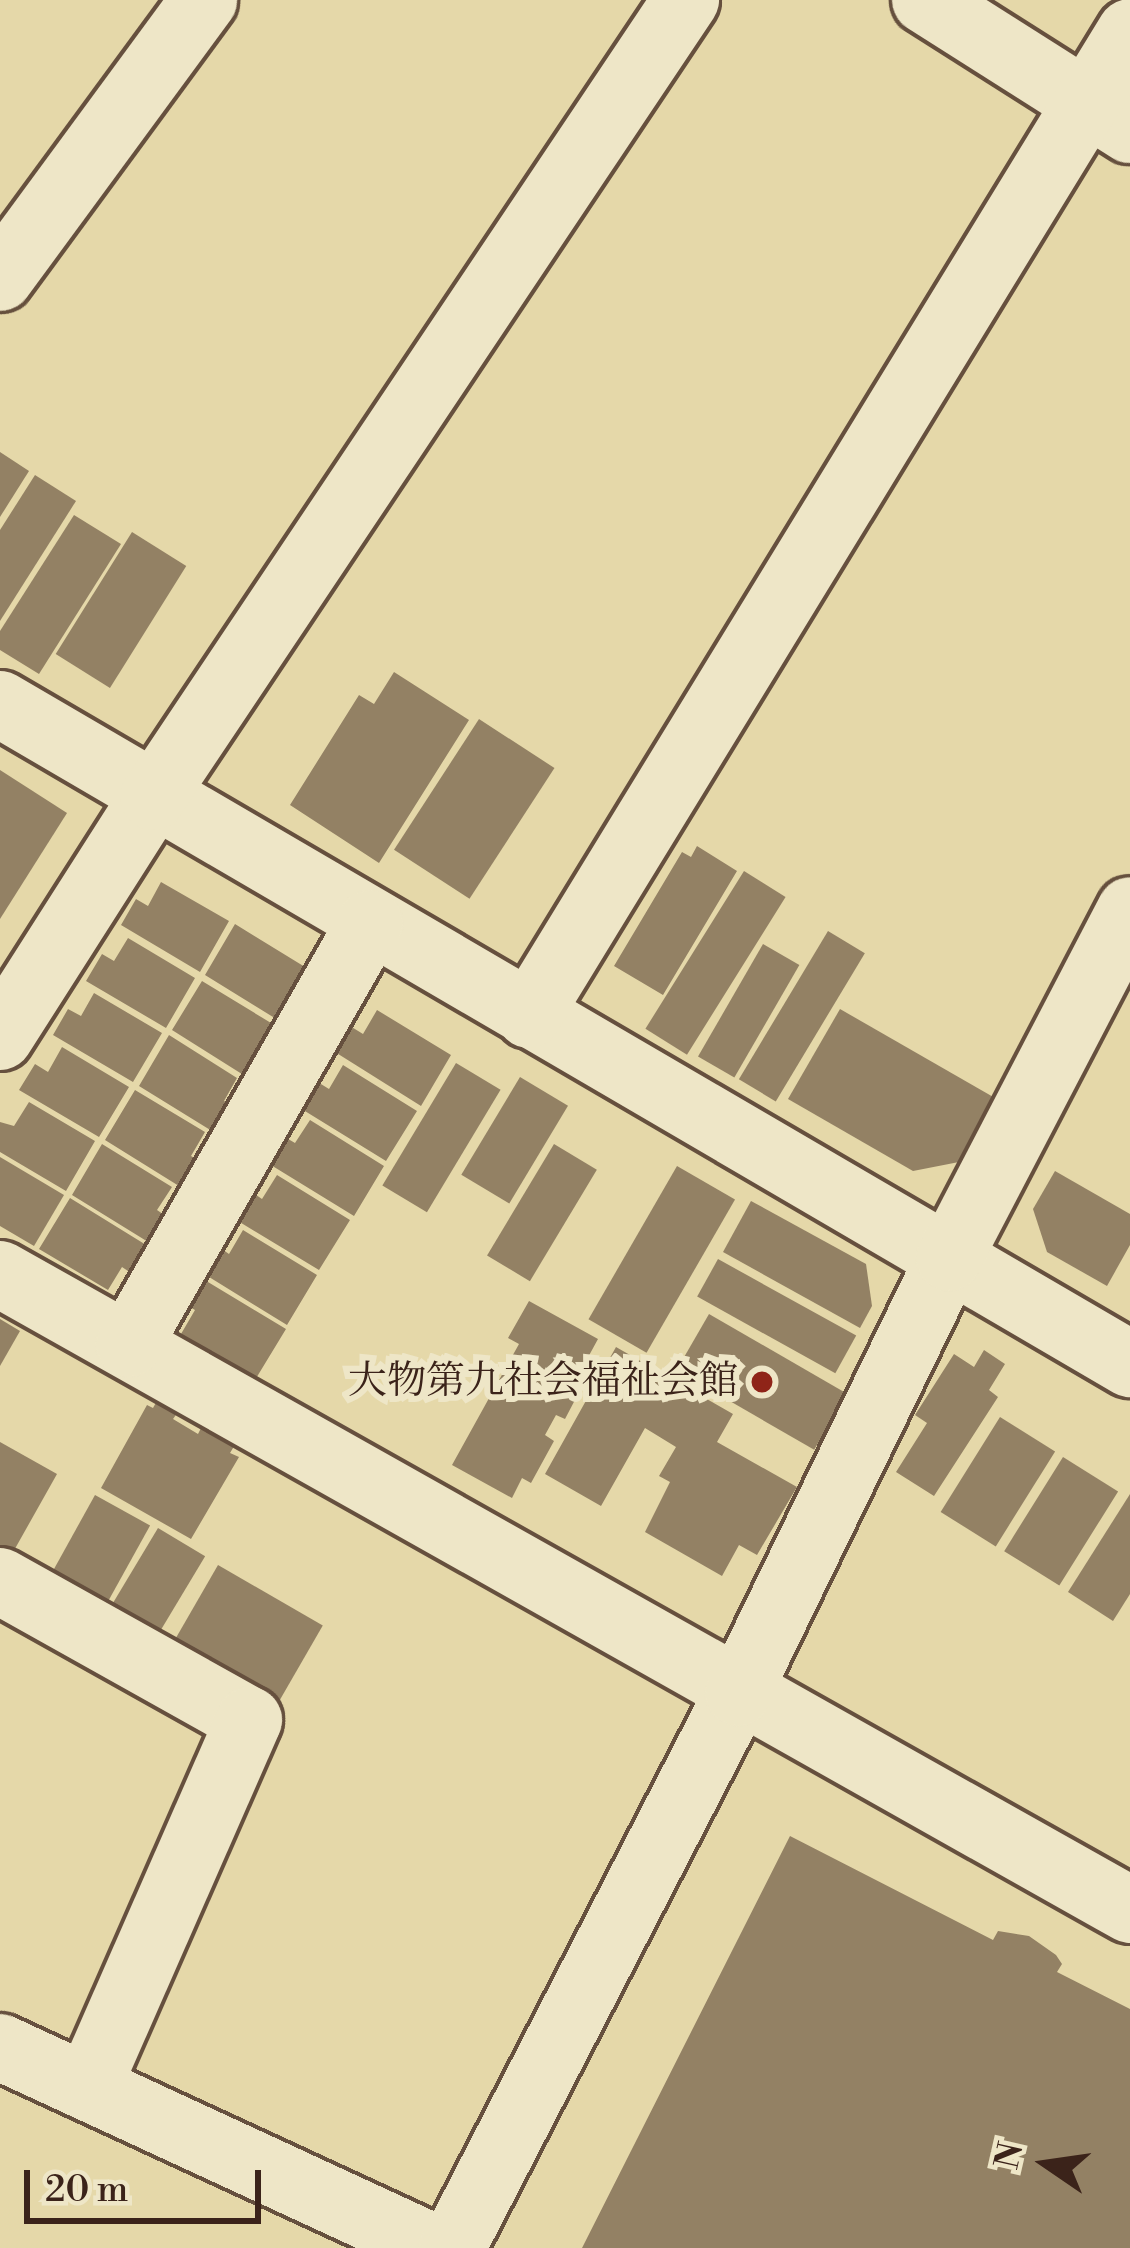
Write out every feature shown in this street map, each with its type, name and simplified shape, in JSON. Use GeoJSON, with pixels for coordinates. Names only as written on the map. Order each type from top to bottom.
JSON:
{"type":"FeatureCollection","features":[{"type":"Feature","properties":{"kind":"street"},"geometry":{"type":"LineString","coordinates":[[0,278],[204,0]]}},
{"type":"Feature","properties":{"kind":"street"},"geometry":{"type":"LineString","coordinates":[[0,1037],[153,797],[686,0]]}},
{"type":"Feature","properties":{"kind":"street"},"geometry":{"type":"LineString","coordinates":[[925,0],[1108,116]]}},
{"type":"Feature","properties":{"kind":"street"},"geometry":{"type":"LineString","coordinates":[[529,1015],[1108,116],[1130,32]]}},
{"type":"Feature","properties":{"kind":"street"},"geometry":{"type":"LineString","coordinates":[[0,704],[1130,1364]]}},
{"type":"Feature","properties":{"kind":"street"},"geometry":{"type":"LineString","coordinates":[[452,2248],[738,1693],[949,1258],[1130,910]]}},
{"type":"Feature","properties":{"kind":"street"},"geometry":{"type":"LineString","coordinates":[[129,1344],[370,923]]}},
{"type":"Feature","properties":{"kind":"street"},"geometry":{"type":"LineString","coordinates":[[0,1274],[1130,1910]]}},
{"type":"Feature","properties":{"kind":"street"},"geometry":{"type":"LineString","coordinates":[[0,1581],[249,1720],[88,2087]]}},
{"type":"Feature","properties":{"kind":"street"},"geometry":{"type":"LineString","coordinates":[[0,2047],[436,2248]]}},
{"type":"Feature","properties":{"kind":"building"},"geometry":{"type":"Polygon","coordinates":[[[0,452],[29,471],[0,517],[0,452]]]}},
{"type":"Feature","properties":{"kind":"building"},"geometry":{"type":"Polygon","coordinates":[[[35,475],[76,501],[0,621],[0,530],[35,475]]]}},
{"type":"Feature","properties":{"kind":"building"},"geometry":{"type":"Polygon","coordinates":[[[74,515],[121,544],[39,674],[0,650],[0,631],[74,515]]]}},
{"type":"Feature","properties":{"kind":"building"},"geometry":{"type":"Polygon","coordinates":[[[132,532],[186,566],[110,688],[56,654],[132,532]]]}},
{"type":"Feature","properties":{"kind":"building"},"geometry":{"type":"Polygon","coordinates":[[[394,672],[469,720],[379,863],[290,805],[359,695],[374,704],[394,672]]]}},
{"type":"Feature","properties":{"kind":"building"},"geometry":{"type":"Polygon","coordinates":[[[479,719],[554,768],[470,899],[394,850],[479,719]]]}},
{"type":"Feature","properties":{"kind":"building"},"geometry":{"type":"Polygon","coordinates":[[[0,770],[67,813],[0,919],[0,770]]]}},
{"type":"Feature","properties":{"kind":"building"},"geometry":{"type":"Polygon","coordinates":[[[697,846],[737,871],[663,995],[614,966],[682,852],[691,857],[697,846]]]}},
{"type":"Feature","properties":{"kind":"building"},"geometry":{"type":"Polygon","coordinates":[[[744,871],[786,897],[687,1055],[645,1029],[744,871]]]}},
{"type":"Feature","properties":{"kind":"building"},"geometry":{"type":"Polygon","coordinates":[[[161,882],[229,921],[200,972],[121,925],[136,899],[148,906],[161,882]]]}},
{"type":"Feature","properties":{"kind":"building"},"geometry":{"type":"Polygon","coordinates":[[[235,924],[305,967],[290,990],[303,997],[286,1025],[205,975],[235,924]]]}},
{"type":"Feature","properties":{"kind":"building"},"geometry":{"type":"Polygon","coordinates":[[[828,931],[865,953],[776,1101],[739,1079],[828,931]]]}},
{"type":"Feature","properties":{"kind":"building"},"geometry":{"type":"Polygon","coordinates":[[[128,938],[195,978],[166,1028],[86,981],[102,954],[114,961],[128,938]]]}},
{"type":"Feature","properties":{"kind":"building"},"geometry":{"type":"Polygon","coordinates":[[[763,944],[799,965],[734,1078],[698,1057],[763,944]]]}},
{"type":"Feature","properties":{"kind":"building"},"geometry":{"type":"Polygon","coordinates":[[[202,981],[271,1023],[257,1047],[270,1054],[253,1081],[172,1030],[202,981]]]}},
{"type":"Feature","properties":{"kind":"building"},"geometry":{"type":"Polygon","coordinates":[[[94,993],[162,1033],[133,1082],[53,1035],[68,1009],[81,1016],[94,993]]]}},
{"type":"Feature","properties":{"kind":"building"},"geometry":{"type":"Polygon","coordinates":[[[840,1009],[995,1098],[959,1162],[913,1171],[788,1099],[840,1009]]]}},
{"type":"Feature","properties":{"kind":"building"},"geometry":{"type":"Polygon","coordinates":[[[377,1010],[451,1055],[421,1106],[335,1052],[350,1026],[363,1034],[377,1010]]]}},
{"type":"Feature","properties":{"kind":"building"},"geometry":{"type":"Polygon","coordinates":[[[169,1035],[237,1078],[224,1101],[236,1108],[220,1136],[139,1086],[169,1035]]]}},
{"type":"Feature","properties":{"kind":"building"},"geometry":{"type":"Polygon","coordinates":[[[62,1047],[129,1087],[99,1137],[19,1090],[35,1064],[48,1072],[62,1047]]]}},
{"type":"Feature","properties":{"kind":"building"},"geometry":{"type":"Polygon","coordinates":[[[456,1063],[501,1090],[427,1212],[382,1186],[456,1063]]]}},
{"type":"Feature","properties":{"kind":"building"},"geometry":{"type":"Polygon","coordinates":[[[343,1065],[417,1111],[386,1161],[300,1108],[316,1081],[329,1089],[343,1065]]]}},
{"type":"Feature","properties":{"kind":"building"},"geometry":{"type":"Polygon","coordinates":[[[520,1077],[568,1106],[509,1204],[461,1175],[520,1077]]]}},
{"type":"Feature","properties":{"kind":"building"},"geometry":{"type":"Polygon","coordinates":[[[135,1090],[205,1132],[191,1156],[203,1163],[187,1191],[105,1140],[135,1090]]]}},
{"type":"Feature","properties":{"kind":"building"},"geometry":{"type":"Polygon","coordinates":[[[29,1102],[95,1141],[66,1191],[0,1152],[0,1122],[14,1126],[29,1102]]]}},
{"type":"Feature","properties":{"kind":"building"},"geometry":{"type":"Polygon","coordinates":[[[310,1120],[384,1166],[354,1216],[266,1162],[283,1136],[295,1143],[310,1120]]]}},
{"type":"Feature","properties":{"kind":"building"},"geometry":{"type":"Polygon","coordinates":[[[102,1144],[172,1187],[157,1210],[170,1219],[153,1245],[72,1195],[102,1144]]]}},
{"type":"Feature","properties":{"kind":"building"},"geometry":{"type":"Polygon","coordinates":[[[554,1144],[597,1170],[530,1281],[487,1255],[554,1144]]]}},
{"type":"Feature","properties":{"kind":"building"},"geometry":{"type":"Polygon","coordinates":[[[0,1157],[64,1195],[34,1246],[0,1226],[0,1157]]]}},
{"type":"Feature","properties":{"kind":"building"},"geometry":{"type":"Polygon","coordinates":[[[677,1166],[735,1200],[647,1353],[588,1319],[677,1166]]]}},
{"type":"Feature","properties":{"kind":"building"},"geometry":{"type":"Polygon","coordinates":[[[1055,1171],[1130,1214],[1130,1245],[1107,1286],[1047,1252],[1033,1209],[1055,1171]]]}},
{"type":"Feature","properties":{"kind":"building"},"geometry":{"type":"Polygon","coordinates":[[[277,1175],[350,1220],[319,1270],[233,1218],[249,1190],[262,1199],[277,1175]]]}},
{"type":"Feature","properties":{"kind":"building"},"geometry":{"type":"Polygon","coordinates":[[[70,1198],[151,1248],[134,1275],[122,1267],[108,1290],[39,1249],[70,1198]]]}},
{"type":"Feature","properties":{"kind":"building"},"geometry":{"type":"Polygon","coordinates":[[[751,1201],[866,1264],[872,1306],[860,1328],[723,1252],[751,1201]]]}},
{"type":"Feature","properties":{"kind":"building"},"geometry":{"type":"Polygon","coordinates":[[[243,1230],[317,1275],[287,1325],[201,1272],[216,1245],[229,1254],[243,1230]]]}},
{"type":"Feature","properties":{"kind":"building"},"geometry":{"type":"Polygon","coordinates":[[[718,1259],[856,1336],[835,1373],[697,1297],[718,1259]]]}},
{"type":"Feature","properties":{"kind":"building"},"geometry":{"type":"Polygon","coordinates":[[[198,1276],[286,1329],[255,1380],[181,1334],[195,1310],[183,1303],[198,1276]]]}},
{"type":"Feature","properties":{"kind":"building"},"geometry":{"type":"Polygon","coordinates":[[[529,1301],[598,1339],[568,1394],[576,1398],[565,1419],[556,1415],[545,1435],[554,1441],[531,1483],[522,1478],[512,1498],[452,1465],[519,1344],[508,1338],[529,1301]]]}},
{"type":"Feature","properties":{"kind":"building","name":"大物第九社会福祉会館"},"geometry":{"type":"Polygon","coordinates":[[[709,1314],[847,1394],[814,1450],[676,1370],[709,1314]]]}},
{"type":"Feature","properties":{"kind":"building"},"geometry":{"type":"Polygon","coordinates":[[[0,1319],[20,1331],[0,1366],[0,1319]]]}},
{"type":"Feature","properties":{"kind":"building"},"geometry":{"type":"Polygon","coordinates":[[[616,1347],[733,1414],[717,1442],[797,1487],[757,1555],[739,1545],[722,1576],[645,1532],[670,1482],[659,1476],[676,1447],[645,1428],[601,1506],[545,1474],[616,1347]]]}},
{"type":"Feature","properties":{"kind":"building"},"geometry":{"type":"Polygon","coordinates":[[[984,1350],[1005,1364],[989,1390],[998,1397],[934,1496],[896,1472],[927,1423],[915,1415],[954,1354],[974,1367],[984,1350]]]}},
{"type":"Feature","properties":{"kind":"building"},"geometry":{"type":"Polygon","coordinates":[[[158,1399],[178,1412],[173,1419],[198,1434],[203,1424],[236,1443],[230,1453],[239,1457],[191,1539],[101,1488],[147,1405],[153,1408],[158,1399]]]}},
{"type":"Feature","properties":{"kind":"building"},"geometry":{"type":"Polygon","coordinates":[[[1000,1417],[1055,1451],[996,1546],[941,1512],[1000,1417]]]}},
{"type":"Feature","properties":{"kind":"building"},"geometry":{"type":"Polygon","coordinates":[[[0,1442],[57,1474],[12,1554],[0,1548],[0,1442]]]}},
{"type":"Feature","properties":{"kind":"building"},"geometry":{"type":"Polygon","coordinates":[[[1063,1457],[1118,1491],[1059,1586],[1004,1551],[1063,1457]]]}},
{"type":"Feature","properties":{"kind":"building"},"geometry":{"type":"Polygon","coordinates":[[[1130,1494],[1130,1594],[1113,1621],[1068,1592],[1130,1494]]]}},
{"type":"Feature","properties":{"kind":"building"},"geometry":{"type":"Polygon","coordinates":[[[95,1495],[150,1526],[106,1604],[51,1574],[95,1495]]]}},
{"type":"Feature","properties":{"kind":"building"},"geometry":{"type":"Polygon","coordinates":[[[158,1528],[205,1556],[157,1636],[110,1608],[158,1528]]]}},
{"type":"Feature","properties":{"kind":"building"},"geometry":{"type":"Polygon","coordinates":[[[218,1565],[323,1626],[278,1703],[173,1643],[218,1565]]]}},
{"type":"Feature","properties":{"kind":"building"},"geometry":{"type":"Polygon","coordinates":[[[790,1836],[993,1940],[998,1931],[1029,1936],[1056,1955],[1062,1964],[1057,1972],[1130,2009],[1130,2248],[582,2248],[790,1836]]]}},
{"type":"Feature","properties":{"kind":"place","name":"大物第九社会福祉会館"},"geometry":{"type":"Point","coordinates":[762,1382]}}]}
